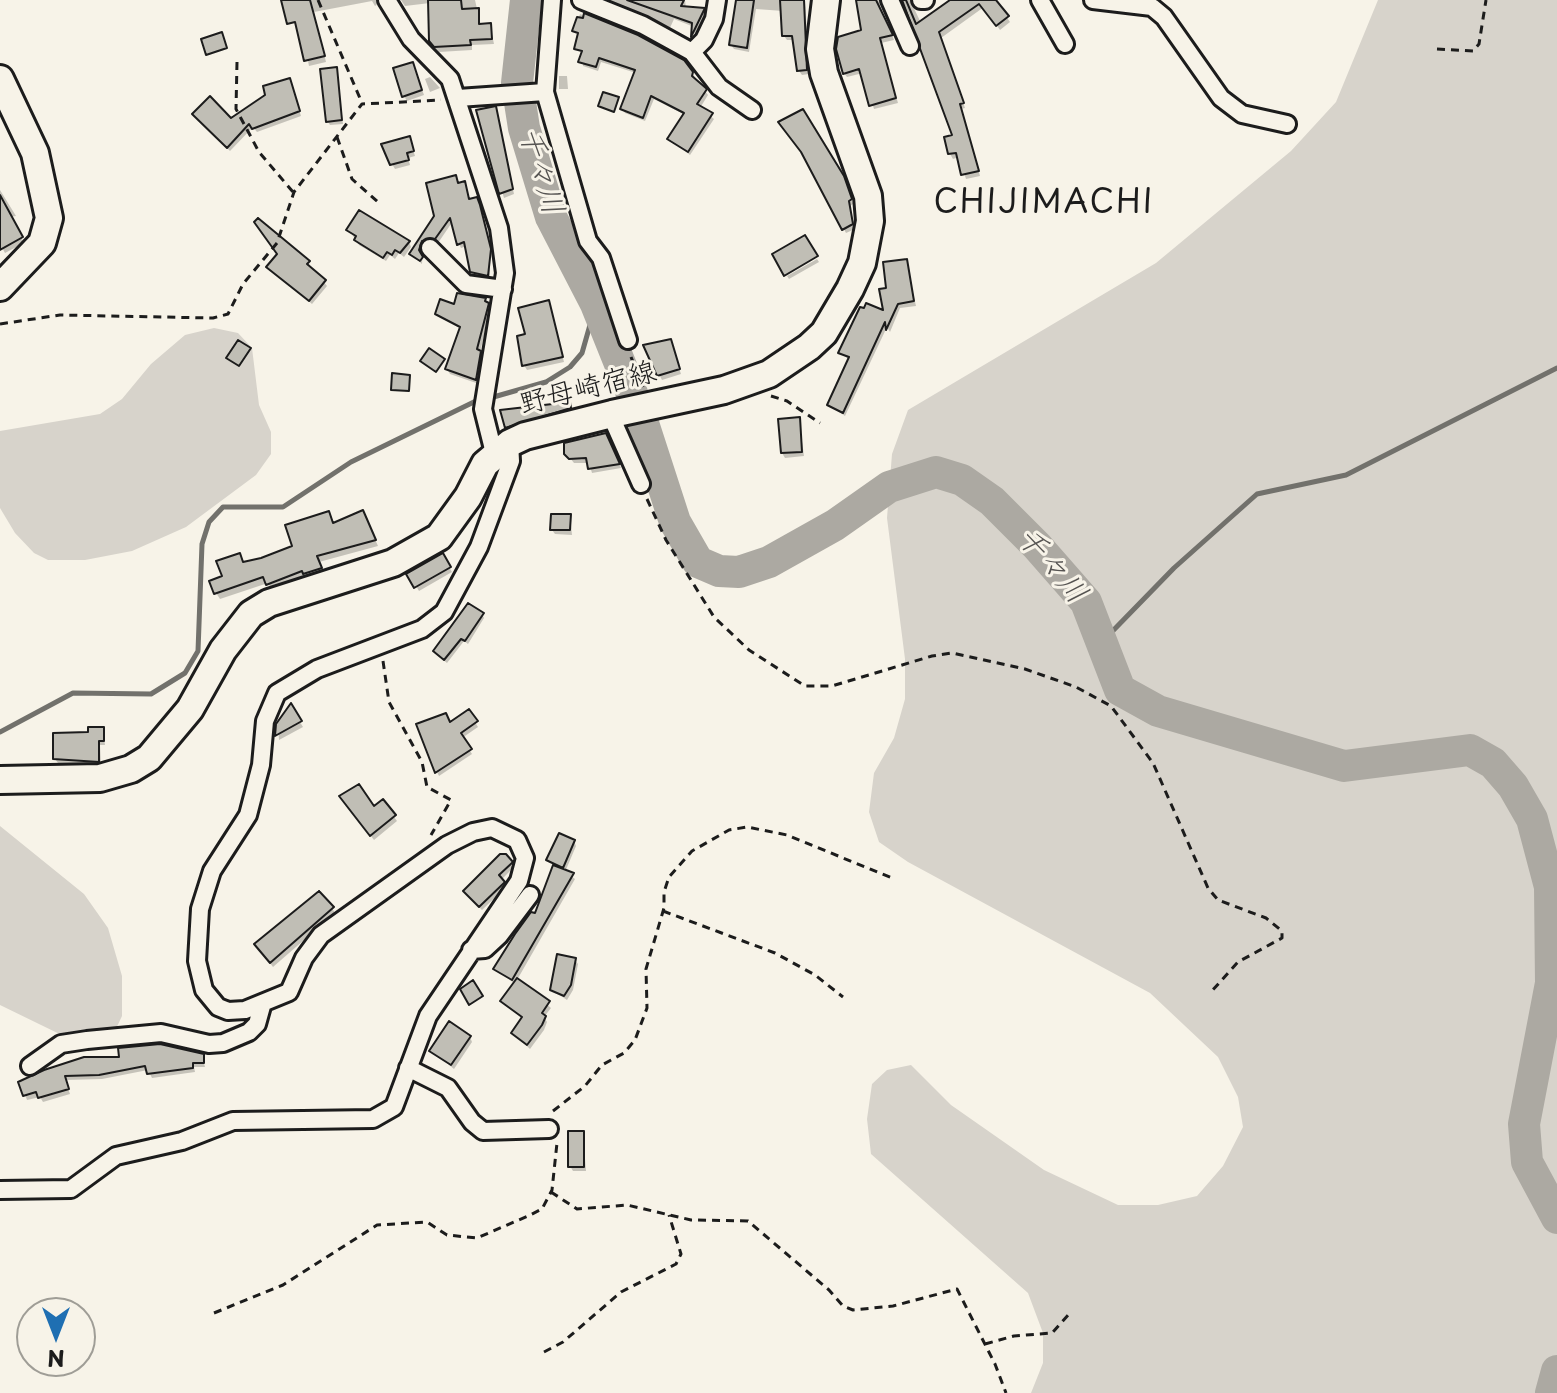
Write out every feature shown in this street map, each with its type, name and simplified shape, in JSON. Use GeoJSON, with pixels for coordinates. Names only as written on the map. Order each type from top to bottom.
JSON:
{"type":"FeatureCollection","features":[{"type":"Feature","properties":{"kind":"main road","name":"野母崎宿線"},"geometry":{"type":"LineString","coordinates":[[502,448],[525,436],[652,404],[724,390],[793,359],[824,333],[856,276],[869,236],[868,196],[824,73],[820,49],[826,0]]}},
{"type":"Feature","properties":{"kind":"main road"},"geometry":{"type":"LineString","coordinates":[[0,79],[35,153],[49,218],[42,243],[0,287]]}},
{"type":"Feature","properties":{"kind":"main road"},"geometry":{"type":"LineString","coordinates":[[0,780],[100,778],[131,769],[149,758],[190,709],[223,650],[251,614],[269,603],[393,563],[439,537],[502,448]]}},
{"type":"Feature","properties":{"kind":"street"},"geometry":{"type":"LineString","coordinates":[[0,1190],[71,1189],[116,1156],[182,1141],[233,1121],[373,1119],[394,1107],[428,1016],[471,950],[511,897],[524,870],[522,848],[517,840],[502,832],[481,830],[458,838],[321,935],[304,958],[289,992],[262,1006],[228,1011],[218,1007],[204,990],[197,961],[205,889],[224,850],[248,815],[261,765],[265,721],[277,693],[317,669],[422,629],[450,604],[479,547],[511,461],[483,409],[503,289],[499,228],[450,79],[411,39],[387,0]]}},
{"type":"Feature","properties":{"kind":"street"},"geometry":{"type":"LineString","coordinates":[[552,0],[541,92],[588,241],[601,258],[628,340]]}},
{"type":"Feature","properties":{"kind":"street"},"geometry":{"type":"LineString","coordinates":[[581,0],[643,25],[692,52],[719,87],[752,110]]}},
{"type":"Feature","properties":{"kind":"street"},"geometry":{"type":"LineString","coordinates":[[692,52],[704,40],[714,19],[717,0]]}},
{"type":"Feature","properties":{"kind":"street"},"geometry":{"type":"LineString","coordinates":[[890,0],[910,46]]}},
{"type":"Feature","properties":{"kind":"street"},"geometry":{"type":"LineString","coordinates":[[1040,0],[1065,44]]}},
{"type":"Feature","properties":{"kind":"street"},"geometry":{"type":"LineString","coordinates":[[1093,0],[1152,7],[1164,17],[1221,98],[1242,114],[1287,124]]}},
{"type":"Feature","properties":{"kind":"street"},"geometry":{"type":"LineString","coordinates":[[458,98],[541,92]]}},
{"type":"Feature","properties":{"kind":"street"},"geometry":{"type":"LineString","coordinates":[[430,248],[466,284],[503,289]]}},
{"type":"Feature","properties":{"kind":"street"},"geometry":{"type":"LineString","coordinates":[[611,414],[641,484]]}},
{"type":"Feature","properties":{"kind":"street"},"geometry":{"type":"LineString","coordinates":[[471,950],[485,949],[499,936],[530,895]]}},
{"type":"Feature","properties":{"kind":"street"},"geometry":{"type":"LineString","coordinates":[[30,1066],[61,1044],[87,1040],[161,1033],[209,1044],[223,1043],[249,1032],[257,1024],[262,1006]]}},
{"type":"Feature","properties":{"kind":"street"},"geometry":{"type":"LineString","coordinates":[[408,1068],[448,1088],[472,1122],[483,1131],[549,1129]]}},
{"type":"Feature","properties":{"kind":"path"},"geometry":{"type":"LineString","coordinates":[[318,0],[362,104]]}},
{"type":"Feature","properties":{"kind":"path"},"geometry":{"type":"LineString","coordinates":[[1437,49],[1473,51],[1479,44],[1486,0]]}},
{"type":"Feature","properties":{"kind":"path"},"geometry":{"type":"LineString","coordinates":[[237,62],[236,109],[259,152],[294,192]]}},
{"type":"Feature","properties":{"kind":"path"},"geometry":{"type":"LineString","coordinates":[[362,104],[408,104],[458,98]]}},
{"type":"Feature","properties":{"kind":"path"},"geometry":{"type":"LineString","coordinates":[[0,324],[60,315],[161,314],[213,318],[228,314],[243,284],[277,243],[294,192],[362,104]]}},
{"type":"Feature","properties":{"kind":"path"},"geometry":{"type":"LineString","coordinates":[[337,137],[352,179],[378,202]]}},
{"type":"Feature","properties":{"kind":"path"},"geometry":{"type":"LineString","coordinates":[[628,340],[627,347],[652,404]]}},
{"type":"Feature","properties":{"kind":"path"},"geometry":{"type":"LineString","coordinates":[[748,381],[820,423]]}},
{"type":"Feature","properties":{"kind":"path"},"geometry":{"type":"LineString","coordinates":[[641,484],[666,540],[714,617],[749,650],[805,686],[832,686],[932,656],[952,653],[1025,669],[1076,687],[1111,706],[1153,763],[1208,888],[1218,900],[1277,924],[1282,931],[1282,938],[1238,962],[1211,992]]}},
{"type":"Feature","properties":{"kind":"path"},"geometry":{"type":"LineString","coordinates":[[369,648],[384,662],[389,702],[422,762],[427,787],[451,800],[422,850],[423,863]]}},
{"type":"Feature","properties":{"kind":"path"},"geometry":{"type":"LineString","coordinates":[[214,1313],[283,1285],[377,1225],[427,1222],[447,1235],[477,1238],[542,1209],[551,1192],[559,1150],[549,1129],[554,1110],[585,1086],[602,1065],[624,1053],[635,1040],[647,1008],[647,961],[663,911],[669,877],[685,858],[729,830],[747,827],[787,835],[892,878]]}},
{"type":"Feature","properties":{"kind":"path"},"geometry":{"type":"LineString","coordinates":[[663,911],[775,953],[815,975],[843,997]]}},
{"type":"Feature","properties":{"kind":"path"},"geometry":{"type":"LineString","coordinates":[[551,1192],[577,1209],[627,1205],[691,1220],[748,1221],[829,1290],[843,1306],[853,1310],[893,1306],[957,1289],[1006,1393]]}},
{"type":"Feature","properties":{"kind":"path"},"geometry":{"type":"LineString","coordinates":[[544,1352],[563,1342],[621,1292],[676,1264],[681,1254],[669,1215]]}},
{"type":"Feature","properties":{"kind":"path"},"geometry":{"type":"LineString","coordinates":[[985,1344],[1014,1336],[1052,1333],[1070,1313]]}},
{"type":"Feature","properties":{"kind":"shaded area"},"geometry":{"type":"Polygon","coordinates":[[[1378,0],[1557,0],[1557,1393],[1031,1393],[1043,1363],[1043,1333],[1028,1293],[871,1154],[867,1119],[872,1084],[887,1070],[911,1065],[951,1105],[1044,1170],[1118,1205],[1158,1205],[1197,1196],[1223,1166],[1243,1127],[1238,1097],[1218,1057],[1150,993],[908,862],[879,842],[869,812],[874,773],[894,738],[905,699],[905,659],[887,518],[892,454],[908,410],[1156,263],[1291,151],[1336,102],[1378,0]]]}},
{"type":"Feature","properties":{"kind":"shaded area"},"geometry":{"type":"Polygon","coordinates":[[[214,328],[238,333],[252,348],[259,405],[271,432],[271,454],[256,475],[186,527],[132,551],[85,560],[48,560],[34,553],[15,533],[0,508],[0,431],[100,414],[122,399],[151,364],[185,335],[214,328]]]}},
{"type":"Feature","properties":{"kind":"shaded area"},"geometry":{"type":"Polygon","coordinates":[[[0,826],[84,894],[108,928],[122,976],[122,1016],[114,1033],[78,1043],[0,1005],[0,826]]]}},
{"type":"Feature","properties":{"kind":"building"},"geometry":{"type":"Polygon","coordinates":[[[281,0],[310,0],[325,56],[304,61],[295,22],[287,24],[281,0]]]}},
{"type":"Feature","properties":{"kind":"building"},"geometry":{"type":"Polygon","coordinates":[[[428,0],[461,0],[462,9],[479,8],[479,24],[491,23],[492,39],[470,40],[471,45],[434,47],[429,41],[428,0]]]}},
{"type":"Feature","properties":{"kind":"building"},"geometry":{"type":"Polygon","coordinates":[[[627,0],[684,0],[681,6],[705,8],[691,37],[692,23],[627,0]]]}},
{"type":"Feature","properties":{"kind":"building"},"geometry":{"type":"Polygon","coordinates":[[[736,0],[754,0],[747,48],[729,45],[736,0]]]}},
{"type":"Feature","properties":{"kind":"building"},"geometry":{"type":"Polygon","coordinates":[[[780,0],[804,0],[807,70],[797,71],[792,36],[782,36],[780,0]]]}},
{"type":"Feature","properties":{"kind":"building"},"geometry":{"type":"Polygon","coordinates":[[[856,0],[876,0],[893,35],[880,38],[896,98],[869,106],[859,69],[843,74],[836,49],[838,37],[861,30],[856,0]]]}},
{"type":"Feature","properties":{"kind":"building"},"geometry":{"type":"Polygon","coordinates":[[[902,0],[906,0],[916,24],[950,0],[996,0],[1009,16],[996,26],[979,4],[939,32],[964,103],[960,104],[979,171],[961,175],[956,153],[948,154],[944,137],[952,135],[902,0]]]}},
{"type":"Feature","properties":{"kind":"building"},"geometry":{"type":"Polygon","coordinates":[[[584,13],[638,35],[684,60],[693,72],[692,76],[707,89],[697,104],[713,113],[688,152],[667,139],[684,113],[651,96],[643,118],[620,109],[635,70],[599,58],[596,67],[578,62],[582,51],[574,49],[578,33],[572,31],[577,17],[583,18],[584,13]]]}},
{"type":"Feature","properties":{"kind":"building"},"geometry":{"type":"Polygon","coordinates":[[[222,32],[227,48],[206,55],[201,39],[222,32]]]}},
{"type":"Feature","properties":{"kind":"building"},"geometry":{"type":"Polygon","coordinates":[[[413,62],[422,90],[402,97],[393,68],[413,62]]]}},
{"type":"Feature","properties":{"kind":"building"},"geometry":{"type":"Polygon","coordinates":[[[337,67],[342,120],[326,122],[320,69],[337,67]]]}},
{"type":"Feature","properties":{"kind":"building"},"geometry":{"type":"Polygon","coordinates":[[[290,78],[300,111],[252,129],[249,124],[227,148],[192,114],[210,96],[231,118],[265,95],[263,86],[290,78]]]}},
{"type":"Feature","properties":{"kind":"building"},"geometry":{"type":"Polygon","coordinates":[[[603,92],[619,97],[614,112],[598,106],[603,92]]]}},
{"type":"Feature","properties":{"kind":"building"},"geometry":{"type":"Polygon","coordinates":[[[496,106],[513,189],[499,194],[476,110],[496,106]]]}},
{"type":"Feature","properties":{"kind":"building"},"geometry":{"type":"Polygon","coordinates":[[[803,109],[844,176],[852,199],[849,201],[853,224],[842,230],[801,152],[778,122],[803,109]]]}},
{"type":"Feature","properties":{"kind":"building"},"geometry":{"type":"Polygon","coordinates":[[[410,136],[414,151],[407,153],[409,160],[390,165],[381,144],[410,136]]]}},
{"type":"Feature","properties":{"kind":"building"},"geometry":{"type":"Polygon","coordinates":[[[456,175],[458,183],[465,181],[469,199],[477,197],[480,205],[491,249],[488,276],[470,272],[464,242],[457,245],[450,218],[435,239],[422,241],[419,250],[423,257],[420,261],[409,254],[434,216],[426,183],[456,175]]]}},
{"type":"Feature","properties":{"kind":"building"},"geometry":{"type":"Polygon","coordinates":[[[0,195],[23,237],[0,250],[0,195]]]}},
{"type":"Feature","properties":{"kind":"building"},"geometry":{"type":"Polygon","coordinates":[[[359,210],[410,241],[400,253],[395,250],[392,255],[387,252],[383,258],[354,240],[356,236],[346,230],[359,210]]]}},
{"type":"Feature","properties":{"kind":"building"},"geometry":{"type":"Polygon","coordinates":[[[258,218],[310,261],[307,264],[326,280],[309,301],[266,267],[277,254],[254,222],[258,218]]]}},
{"type":"Feature","properties":{"kind":"building"},"geometry":{"type":"Polygon","coordinates":[[[805,235],[818,256],[784,276],[772,254],[805,235]]]}},
{"type":"Feature","properties":{"kind":"building"},"geometry":{"type":"Polygon","coordinates":[[[907,259],[914,301],[898,304],[886,330],[885,322],[843,413],[827,405],[849,357],[838,353],[860,307],[864,308],[866,303],[883,310],[879,289],[886,288],[883,262],[907,259]]]}},
{"type":"Feature","properties":{"kind":"building"},"geometry":{"type":"Polygon","coordinates":[[[457,293],[486,298],[485,301],[489,303],[477,349],[481,351],[476,380],[445,369],[460,327],[435,314],[440,299],[454,304],[457,293]]]}},
{"type":"Feature","properties":{"kind":"building"},"geometry":{"type":"Polygon","coordinates":[[[549,300],[563,357],[522,366],[517,336],[525,334],[518,308],[549,300]]]}},
{"type":"Feature","properties":{"kind":"building"},"geometry":{"type":"Polygon","coordinates":[[[671,339],[680,369],[657,376],[643,345],[671,339]]]}},
{"type":"Feature","properties":{"kind":"building"},"geometry":{"type":"Polygon","coordinates":[[[238,340],[251,348],[239,366],[226,358],[238,340]]]}},
{"type":"Feature","properties":{"kind":"building"},"geometry":{"type":"Polygon","coordinates":[[[429,348],[445,359],[436,372],[420,361],[429,348]]]}},
{"type":"Feature","properties":{"kind":"building"},"geometry":{"type":"Polygon","coordinates":[[[392,373],[410,375],[409,391],[391,390],[392,373]]]}},
{"type":"Feature","properties":{"kind":"building"},"geometry":{"type":"Polygon","coordinates":[[[570,402],[571,408],[505,428],[500,410],[570,402]]]}},
{"type":"Feature","properties":{"kind":"building"},"geometry":{"type":"Polygon","coordinates":[[[800,417],[802,452],[781,453],[778,419],[800,417]]]}},
{"type":"Feature","properties":{"kind":"building"},"geometry":{"type":"Polygon","coordinates":[[[606,433],[620,464],[588,469],[586,458],[569,459],[564,454],[564,443],[606,433]]]}},
{"type":"Feature","properties":{"kind":"building"},"geometry":{"type":"Polygon","coordinates":[[[363,510],[376,540],[317,556],[322,568],[303,574],[302,571],[266,585],[263,577],[214,594],[209,581],[222,576],[216,561],[240,553],[243,562],[261,558],[292,546],[285,525],[329,511],[333,523],[363,510]]]}},
{"type":"Feature","properties":{"kind":"building"},"geometry":{"type":"Polygon","coordinates":[[[551,514],[571,514],[570,530],[550,530],[551,514]]]}},
{"type":"Feature","properties":{"kind":"building"},"geometry":{"type":"Polygon","coordinates":[[[443,553],[451,567],[414,588],[406,574],[443,553]]]}},
{"type":"Feature","properties":{"kind":"building"},"geometry":{"type":"Polygon","coordinates":[[[468,603],[484,613],[465,641],[461,639],[444,660],[433,651],[468,603]]]}},
{"type":"Feature","properties":{"kind":"building"},"geometry":{"type":"Polygon","coordinates":[[[291,703],[302,721],[275,736],[276,724],[291,703]]]}},
{"type":"Feature","properties":{"kind":"building"},"geometry":{"type":"Polygon","coordinates":[[[469,709],[478,721],[461,733],[472,749],[435,773],[416,724],[446,713],[450,722],[469,709]]]}},
{"type":"Feature","properties":{"kind":"building"},"geometry":{"type":"Polygon","coordinates":[[[88,727],[104,727],[104,741],[99,741],[99,762],[53,759],[53,733],[88,732],[88,727]]]}},
{"type":"Feature","properties":{"kind":"building"},"geometry":{"type":"Polygon","coordinates":[[[359,784],[374,806],[383,799],[396,815],[370,836],[339,796],[359,784]]]}},
{"type":"Feature","properties":{"kind":"building"},"geometry":{"type":"Polygon","coordinates":[[[559,833],[575,840],[563,868],[546,860],[559,833]]]}},
{"type":"Feature","properties":{"kind":"building"},"geometry":{"type":"Polygon","coordinates":[[[500,854],[506,854],[513,862],[499,875],[505,882],[479,907],[463,891],[500,854]]]}},
{"type":"Feature","properties":{"kind":"building"},"geometry":{"type":"Polygon","coordinates":[[[553,865],[574,873],[512,980],[493,969],[531,912],[535,913],[553,865]]]}},
{"type":"Feature","properties":{"kind":"building"},"geometry":{"type":"Polygon","coordinates":[[[319,891],[334,907],[270,963],[254,944],[319,891]]]}},
{"type":"Feature","properties":{"kind":"building"},"geometry":{"type":"Polygon","coordinates":[[[557,954],[576,958],[571,985],[564,996],[550,990],[557,954]]]}},
{"type":"Feature","properties":{"kind":"building"},"geometry":{"type":"Polygon","coordinates":[[[517,978],[550,1001],[542,1013],[546,1016],[542,1025],[527,1045],[511,1033],[522,1017],[500,1001],[517,978]]]}},
{"type":"Feature","properties":{"kind":"building"},"geometry":{"type":"Polygon","coordinates":[[[473,980],[483,996],[469,1005],[460,989],[473,980]]]}},
{"type":"Feature","properties":{"kind":"building"},"geometry":{"type":"Polygon","coordinates":[[[449,1021],[471,1036],[451,1065],[429,1051],[449,1021]]]}},
{"type":"Feature","properties":{"kind":"building"},"geometry":{"type":"Polygon","coordinates":[[[160,1044],[204,1054],[204,1063],[193,1063],[193,1068],[147,1074],[145,1066],[99,1075],[65,1076],[69,1089],[38,1098],[36,1092],[23,1096],[18,1082],[84,1057],[119,1057],[118,1048],[160,1044]]]}},
{"type":"Feature","properties":{"kind":"building"},"geometry":{"type":"Polygon","coordinates":[[[568,1131],[584,1131],[584,1167],[568,1167],[568,1131]]]}},
{"type":"Feature","properties":{"kind":"waterway","name":"千々川"},"geometry":{"type":"LineString","coordinates":[[526,0],[517,83],[524,128],[551,217],[596,304],[639,411],[675,522],[698,562],[719,571],[739,572],[769,562],[835,525],[889,487],[936,472],[962,480],[992,501],[1037,546],[1086,602],[1120,690],[1158,711],[1344,766],[1470,750],[1493,763],[1513,786],[1532,819],[1550,887],[1551,983],[1524,1124],[1527,1162],[1557,1218]]}},
{"type":"Feature","properties":{"kind":"waterway"},"geometry":{"type":"LineString","coordinates":[[490,398],[546,382],[570,367],[582,353],[596,304]]}},
{"type":"Feature","properties":{"kind":"waterway"},"geometry":{"type":"LineString","coordinates":[[1100,644],[1174,568],[1257,494],[1346,475],[1557,368]]}},
{"type":"Feature","properties":{"kind":"waterway"},"geometry":{"type":"LineString","coordinates":[[0,732],[73,693],[151,694],[185,673],[198,651],[202,544],[209,522],[223,507],[283,507],[351,462],[480,399]]}},
{"type":"Feature","properties":{"kind":"waterway","name":"千々川"},"geometry":{"type":"LineString","coordinates":[[1551,1393],[1557,1371]]}},
{"type":"Feature","properties":{"kind":"district","name":"CHIJIMACHI"},"geometry":{"type":"Point","coordinates":[1044,204]}}]}
